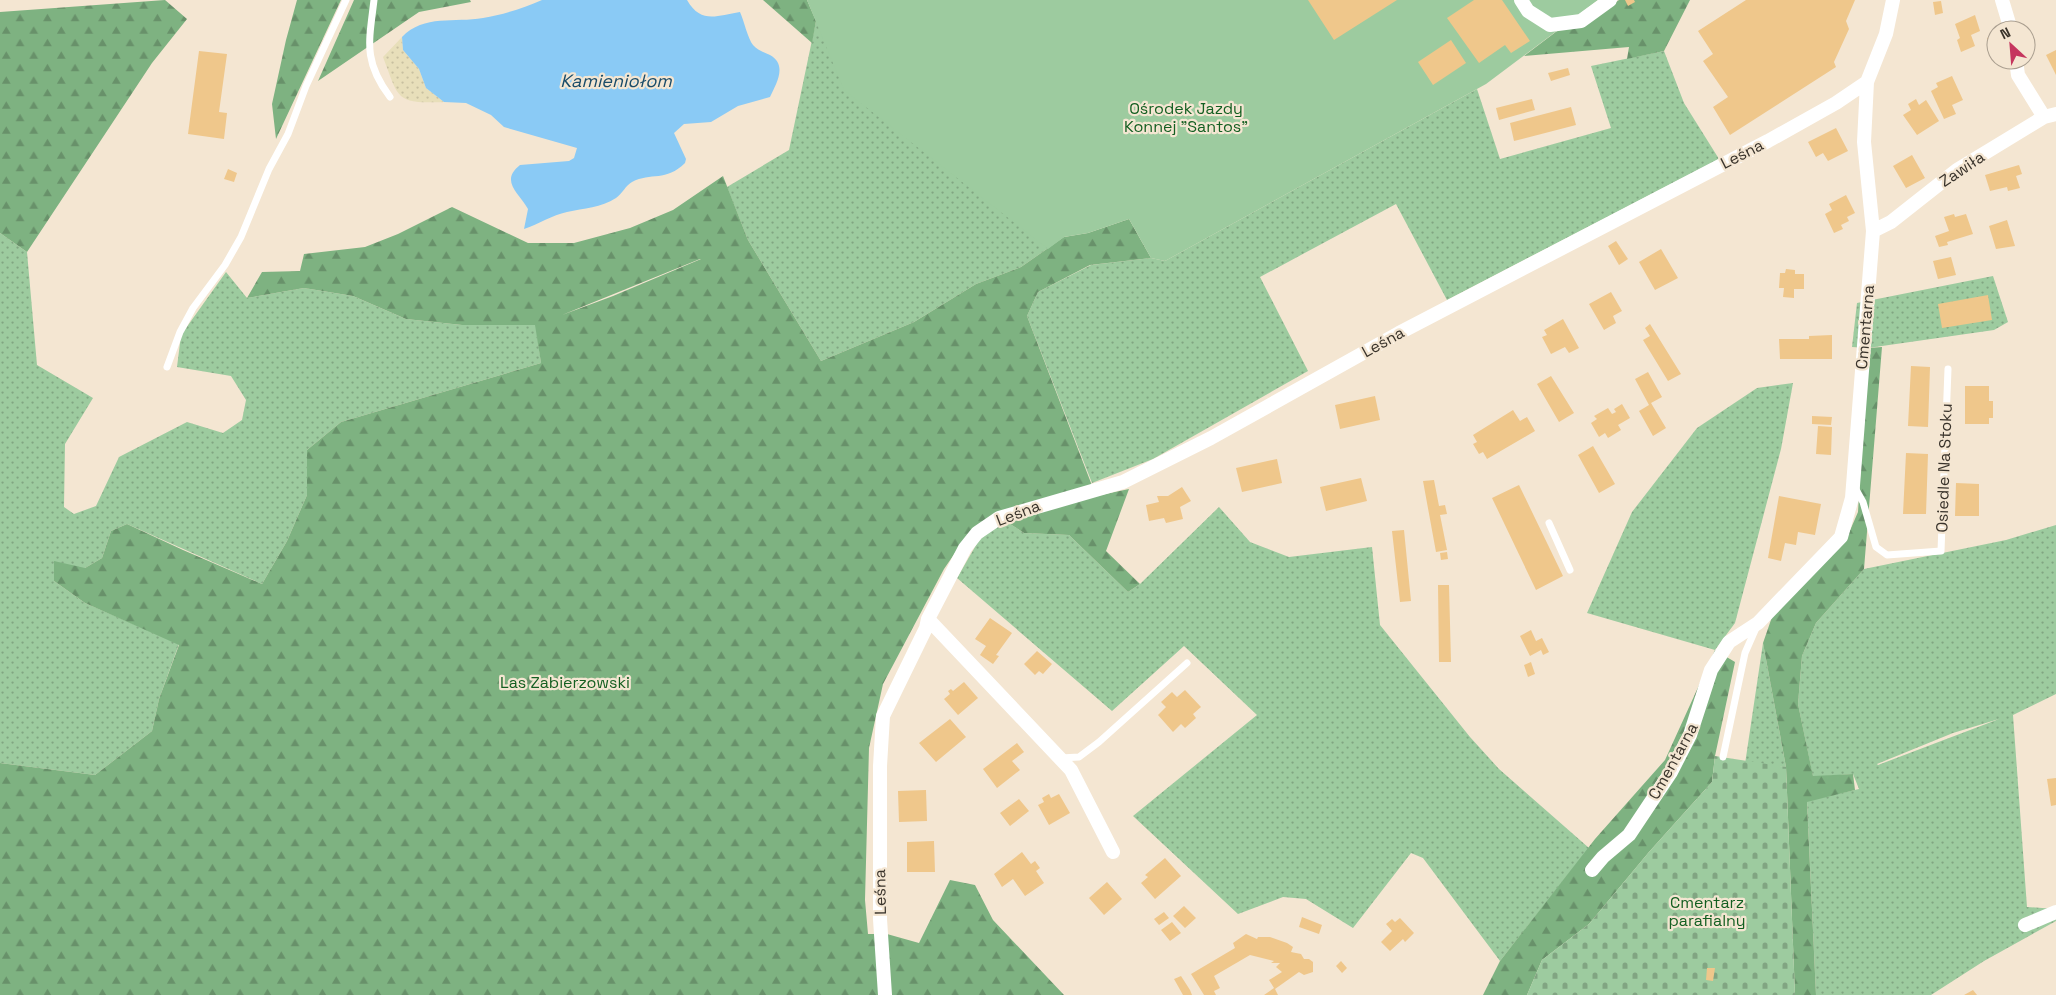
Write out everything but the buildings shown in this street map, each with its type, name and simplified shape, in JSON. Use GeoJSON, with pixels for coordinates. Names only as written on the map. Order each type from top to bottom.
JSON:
{"type":"FeatureCollection","features":[{"type":"Feature","properties":{"kind":"street"},"geometry":{"type":"LineString","coordinates":[[1521,0],[1528,11],[1550,25],[1581,21],[1610,0]]}},
{"type":"Feature","properties":{"kind":"street","name":"Cmentarna"},"geometry":{"type":"LineString","coordinates":[[1592,870],[1603,857],[1629,835],[1670,772],[1690,735],[1712,670],[1729,642],[1758,623],[1841,537],[1852,498],[1873,231],[1864,142],[1867,82],[1886,34],[1893,0]]}},
{"type":"Feature","properties":{"kind":"street"},"geometry":{"type":"LineString","coordinates":[[2002,0],[2008,20]]}},
{"type":"Feature","properties":{"kind":"street"},"geometry":{"type":"LineString","coordinates":[[2017,70],[2018,75],[2050,116]]}},
{"type":"Feature","properties":{"kind":"street","name":"Leśna"},"geometry":{"type":"LineString","coordinates":[[885,995],[880,919],[880,766],[883,716],[926,628],[928,619],[965,548],[977,533],[998,518],[1123,482],[1211,438],[1398,332],[1836,104],[1867,82]]}},
{"type":"Feature","properties":{"kind":"street","name":"Zawiła"},"geometry":{"type":"LineString","coordinates":[[1873,231],[1892,222],[1957,170],[2050,116]]}},
{"type":"Feature","properties":{"kind":"street"},"geometry":{"type":"LineString","coordinates":[[928,619],[1071,770],[1113,852]]}},
{"type":"Feature","properties":{"kind":"street"},"geometry":{"type":"LineString","coordinates":[[2025,925],[2056,912]]}},
{"type":"Feature","properties":{"kind":"lane"},"geometry":{"type":"LineString","coordinates":[[167,367],[180,332],[193,308],[225,265],[241,237],[268,169],[288,134],[306,86],[346,0]]}},
{"type":"Feature","properties":{"kind":"lane"},"geometry":{"type":"LineString","coordinates":[[374,0],[369,40],[371,62],[377,79],[390,97]]}},
{"type":"Feature","properties":{"kind":"lane","name":"Osiedle Na Stoku"},"geometry":{"type":"LineString","coordinates":[[1853,484],[1863,502],[1876,547],[1887,555],[1941,551],[1948,369]]}},
{"type":"Feature","properties":{"kind":"lane"},"geometry":{"type":"LineString","coordinates":[[1549,523],[1570,570]]}},
{"type":"Feature","properties":{"kind":"lane","name":"Cmentarna"},"geometry":{"type":"LineString","coordinates":[[1723,757],[1745,653],[1758,623]]}},
{"type":"Feature","properties":{"kind":"lane"},"geometry":{"type":"LineString","coordinates":[[1060,758],[1079,757],[1187,663]]}},
{"type":"Feature","properties":{"kind":"green space"},"geometry":{"type":"Polygon","coordinates":[[[165,0],[187,19],[152,63],[27,252],[0,233],[0,12],[165,0]]]}},
{"type":"Feature","properties":{"kind":"green space"},"geometry":{"type":"Polygon","coordinates":[[[297,0],[341,0],[276,139],[272,104],[297,0]]]}},
{"type":"Feature","properties":{"kind":"green space"},"geometry":{"type":"Polygon","coordinates":[[[354,0],[470,0],[471,2],[419,12],[318,81],[354,0]]]}},
{"type":"Feature","properties":{"kind":"green space"},"geometry":{"type":"Polygon","coordinates":[[[763,0],[807,0],[816,21],[812,43],[763,0]]]}},
{"type":"Feature","properties":{"kind":"green space","name":"Ośrodek Jazdy Konnej \"Santos\""},"geometry":{"type":"Polygon","coordinates":[[[807,0],[1598,0],[1486,84],[1165,261],[1151,258],[1129,219],[1088,233],[1064,237],[1048,249],[844,90],[807,0]]]}},
{"type":"Feature","properties":{"kind":"green space"},"geometry":{"type":"Polygon","coordinates":[[[1619,0],[1690,0],[1664,51],[1627,59],[1629,47],[1524,56],[1561,28],[1580,27],[1619,0]]]}},
{"type":"Feature","properties":{"kind":"green space"},"geometry":{"type":"Polygon","coordinates":[[[816,21],[1064,237],[1021,267],[976,284],[914,322],[821,361],[748,240],[727,187],[789,150],[816,21]]]}},
{"type":"Feature","properties":{"kind":"green space"},"geometry":{"type":"Polygon","coordinates":[[[1664,51],[1684,103],[1719,159],[1447,300],[1396,204],[1260,277],[1308,371],[1153,459],[1092,483],[1027,316],[1038,292],[1091,265],[1151,258],[1165,261],[1477,89],[1500,159],[1611,128],[1591,66],[1664,51]]]}},
{"type":"Feature","properties":{"kind":"green space","name":"Las Zabierzowski"},"geometry":{"type":"Polygon","coordinates":[[[723,176],[748,240],[821,361],[914,322],[976,284],[1021,267],[1064,237],[1088,233],[1129,219],[1151,258],[1090,265],[1038,292],[1027,316],[1096,496],[1129,489],[1106,551],[1140,584],[1128,592],[1069,535],[1024,533],[1004,520],[968,534],[944,569],[883,684],[869,748],[865,900],[868,934],[887,934],[919,943],[950,880],[975,885],[993,920],[1064,995],[0,995],[0,763],[95,775],[152,731],[159,699],[179,645],[85,603],[54,581],[54,561],[85,568],[102,558],[111,531],[127,524],[262,584],[287,541],[307,495],[307,450],[341,422],[541,363],[535,325],[462,325],[406,319],[353,296],[304,288],[247,298],[262,272],[300,271],[304,254],[365,247],[398,234],[452,207],[528,243],[574,243],[630,228],[673,210],[723,176]],[[701,259],[562,315],[613,296],[701,259]]]}},
{"type":"Feature","properties":{"kind":"green space"},"geometry":{"type":"Polygon","coordinates":[[[0,233],[27,252],[37,365],[93,398],[65,444],[64,507],[74,514],[96,506],[119,457],[187,422],[223,433],[242,420],[246,400],[231,376],[177,367],[181,335],[226,272],[247,298],[304,288],[353,296],[406,319],[462,325],[536,325],[541,363],[341,422],[307,450],[307,495],[287,541],[262,584],[127,524],[111,531],[102,558],[85,568],[54,581],[85,603],[179,644],[159,699],[152,731],[95,775],[0,763],[0,233]]]}},
{"type":"Feature","properties":{"kind":"green space"},"geometry":{"type":"Polygon","coordinates":[[[1993,276],[2008,322],[1994,330],[1868,348],[1852,347],[1857,303],[1993,276]]]}},
{"type":"Feature","properties":{"kind":"green space"},"geometry":{"type":"Polygon","coordinates":[[[1882,347],[1864,569],[1816,623],[1802,656],[1798,704],[1813,776],[1853,774],[1855,790],[1807,802],[1816,995],[1795,995],[1786,767],[1763,643],[1772,617],[1845,542],[1858,512],[1868,348],[1882,347]]]}},
{"type":"Feature","properties":{"kind":"green space"},"geometry":{"type":"Polygon","coordinates":[[[1793,383],[1781,449],[1735,623],[1715,650],[1587,613],[1632,512],[1697,428],[1757,388],[1793,383]]]}},
{"type":"Feature","properties":{"kind":"green space"},"geometry":{"type":"Polygon","coordinates":[[[1219,507],[1250,542],[1289,557],[1372,547],[1380,625],[1470,737],[1499,769],[1589,848],[1500,961],[1423,858],[1411,853],[1353,928],[1306,899],[1283,897],[1238,914],[1133,816],[1257,715],[1184,646],[1112,711],[957,578],[979,540],[1004,520],[1024,533],[1069,535],[1128,592],[1140,584],[1219,507]]]}},
{"type":"Feature","properties":{"kind":"green space"},"geometry":{"type":"Polygon","coordinates":[[[2056,525],[2056,694],[2013,715],[2027,907],[2056,909],[2056,921],[1984,961],[1931,995],[1816,995],[1807,801],[1859,789],[1853,774],[1813,777],[1798,704],[1802,656],[1816,623],[1864,569],[2006,540],[2056,525]],[[1999,719],[1953,733],[1878,765],[1999,719]]]}},
{"type":"Feature","properties":{"kind":"green space"},"geometry":{"type":"Polygon","coordinates":[[[1763,643],[1786,767],[1745,764],[1763,643]]]}},
{"type":"Feature","properties":{"kind":"green space"},"geometry":{"type":"Polygon","coordinates":[[[1715,650],[1735,662],[1715,756],[1712,782],[1649,852],[1589,924],[1542,960],[1527,995],[1483,995],[1500,961],[1595,839],[1665,760],[1715,650]]]}},
{"type":"Feature","properties":{"kind":"green space","name":"Cmentarz parafialny"},"geometry":{"type":"Polygon","coordinates":[[[1715,756],[1786,767],[1795,995],[1527,995],[1542,960],[1589,924],[1649,852],[1712,782],[1715,756]]]}},
{"type":"Feature","properties":{"kind":"sand"},"geometry":{"type":"Polygon","coordinates":[[[402,37],[403,50],[419,69],[426,88],[444,102],[416,102],[407,100],[396,90],[383,57],[402,37]]]}},
{"type":"Feature","properties":{"kind":"water","name":"Kamieniołom"},"geometry":{"type":"Polygon","coordinates":[[[542,0],[687,0],[692,8],[704,15],[716,16],[740,12],[749,39],[759,50],[775,59],[778,64],[779,75],[770,97],[738,106],[711,122],[684,124],[674,133],[686,159],[685,163],[678,169],[665,175],[646,177],[632,182],[618,196],[604,204],[561,213],[524,229],[528,209],[513,187],[511,176],[514,171],[520,165],[569,161],[574,158],[577,148],[504,127],[491,115],[466,103],[444,102],[426,88],[419,69],[403,50],[402,37],[420,25],[430,22],[490,17],[542,0]]]}}]}
